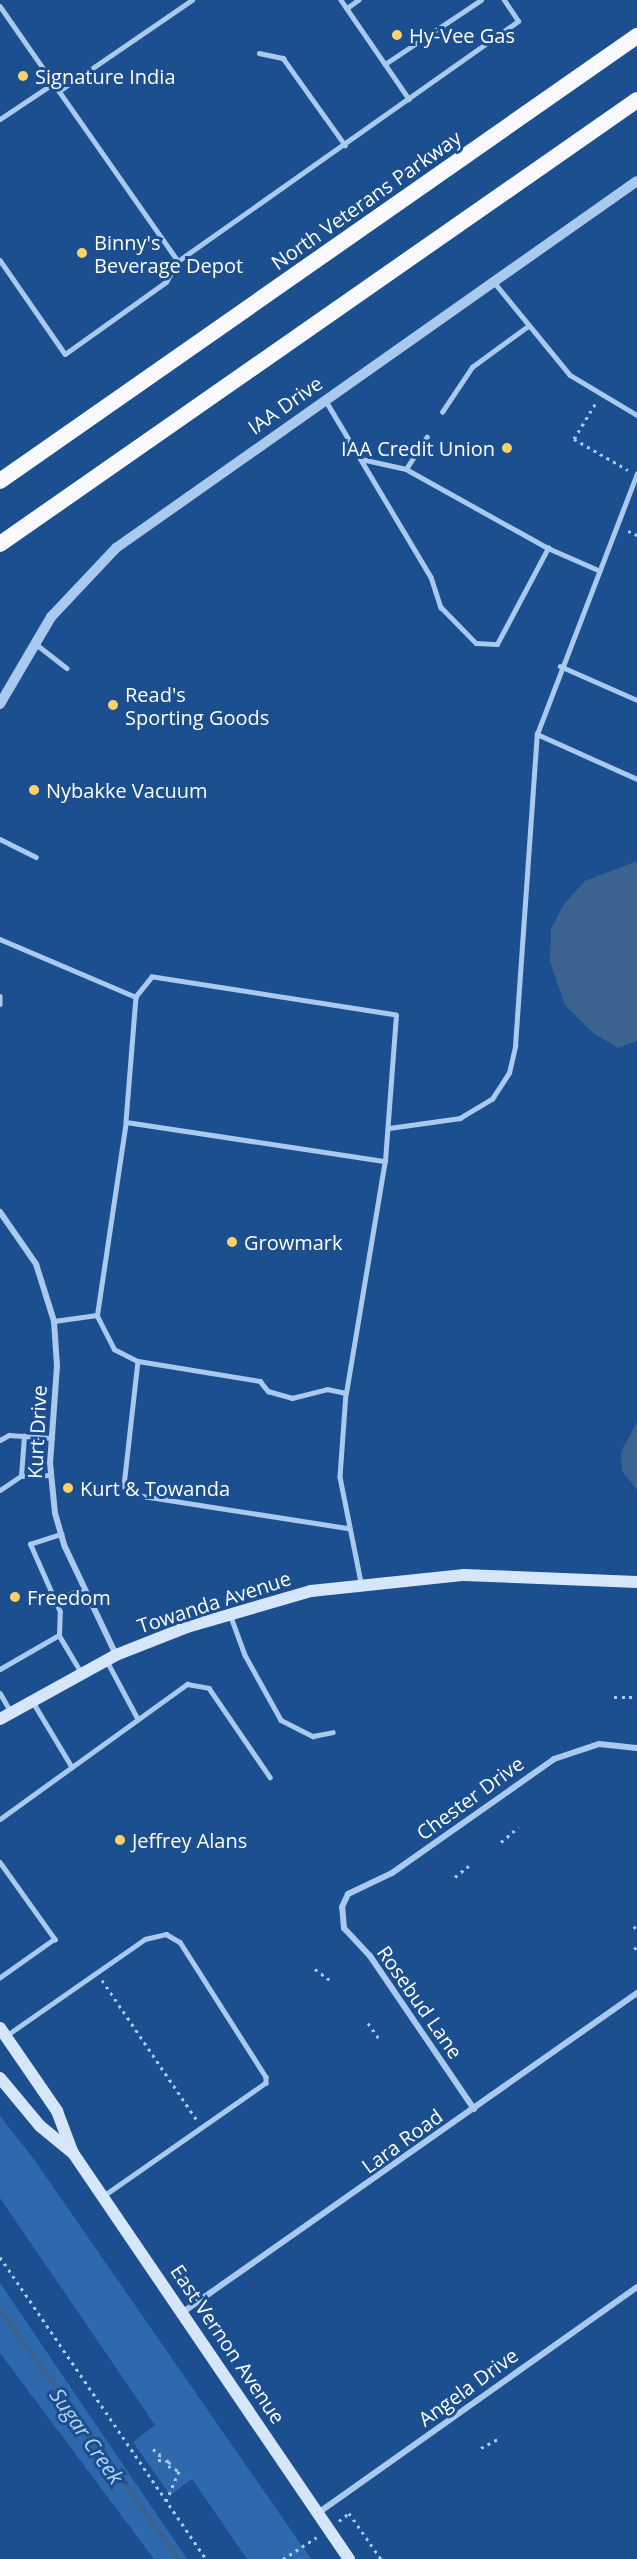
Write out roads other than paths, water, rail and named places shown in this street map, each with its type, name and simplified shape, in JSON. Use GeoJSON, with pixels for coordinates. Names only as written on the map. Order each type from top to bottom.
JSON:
{"type":"FeatureCollection","features":[{"type":"Feature","properties":{"kind":"highway","name":"North Veterans Parkway"},"geometry":{"type":"LineString","coordinates":[[0,481],[637,36]]}},
{"type":"Feature","properties":{"kind":"highway"},"geometry":{"type":"LineString","coordinates":[[0,544],[637,100]]}},
{"type":"Feature","properties":{"kind":"main road","name":"Towanda Avenue"},"geometry":{"type":"LineString","coordinates":[[6,1715],[111,1658],[230,1614],[361,1582],[464,1575],[637,1582]]}},
{"type":"Feature","properties":{"kind":"main road","name":"East Vernon Avenue"},"geometry":{"type":"LineString","coordinates":[[3,2032],[57,2111],[72,2153]]}},
{"type":"Feature","properties":{"kind":"main road","name":"East Vernon Avenue"},"geometry":{"type":"LineString","coordinates":[[0,2078],[40,2126],[72,2153],[104,2196],[350,2559]]}},
{"type":"Feature","properties":{"kind":"street","name":"IAA Drive"},"geometry":{"type":"LineString","coordinates":[[0,704],[33,642],[75,587],[116,548],[637,181]]}},
{"type":"Feature","properties":{"kind":"street","name":"Kurt Drive"},"geometry":{"type":"LineString","coordinates":[[0,1212],[36,1264],[54,1321],[50,1474],[61,1533],[111,1658]]}},
{"type":"Feature","properties":{"kind":"street","name":"Chester Drive"},"geometry":{"type":"LineString","coordinates":[[340,1914],[348,1894],[392,1873],[554,1759],[598,1744],[637,1748]]}},
{"type":"Feature","properties":{"kind":"street","name":"Rosebud Lane"},"geometry":{"type":"LineString","coordinates":[[340,1914],[344,1928],[370,1956],[474,2109]]}},
{"type":"Feature","properties":{"kind":"street","name":"Lara Road"},"geometry":{"type":"LineString","coordinates":[[183,2312],[637,1993]]}},
{"type":"Feature","properties":{"kind":"street","name":"Angela Drive"},"geometry":{"type":"LineString","coordinates":[[318,2513],[637,2287]]}},
{"type":"Feature","properties":{"kind":"lane"},"geometry":{"type":"LineString","coordinates":[[59,91],[192,0]]}},
{"type":"Feature","properties":{"kind":"lane"},"geometry":{"type":"LineString","coordinates":[[341,0],[409,99]]}},
{"type":"Feature","properties":{"kind":"lane"},"geometry":{"type":"LineString","coordinates":[[347,8],[358,0]]}},
{"type":"Feature","properties":{"kind":"lane"},"geometry":{"type":"LineString","coordinates":[[385,64],[481,0]]}},
{"type":"Feature","properties":{"kind":"lane"},"geometry":{"type":"LineString","coordinates":[[0,260],[64,354],[166,282],[178,261],[345,146],[518,21],[504,0]]}},
{"type":"Feature","properties":{"kind":"lane"},"geometry":{"type":"LineString","coordinates":[[0,6],[178,261]]}},
{"type":"Feature","properties":{"kind":"lane"},"geometry":{"type":"LineString","coordinates":[[259,52],[283,58],[345,146]]}},
{"type":"Feature","properties":{"kind":"lane"},"geometry":{"type":"LineString","coordinates":[[0,119],[54,83]]}},
{"type":"Feature","properties":{"kind":"lane"},"geometry":{"type":"LineString","coordinates":[[494,281],[528,326],[570,375],[637,415]]}},
{"type":"Feature","properties":{"kind":"lane"},"geometry":{"type":"LineString","coordinates":[[442,412],[472,367],[528,326]]}},
{"type":"Feature","properties":{"kind":"lane"},"geometry":{"type":"LineString","coordinates":[[325,399],[431,577],[441,607],[476,643],[497,644],[548,548]]}},
{"type":"Feature","properties":{"kind":"lane"},"geometry":{"type":"LineString","coordinates":[[406,469],[427,437]]}},
{"type":"Feature","properties":{"kind":"lane"},"geometry":{"type":"LineString","coordinates":[[361,458],[406,469],[548,548],[598,570]]}},
{"type":"Feature","properties":{"kind":"lane"},"geometry":{"type":"LineString","coordinates":[[389,1128],[460,1118],[492,1100],[509,1073],[515,1046],[537,734],[560,666],[637,474]]}},
{"type":"Feature","properties":{"kind":"lane"},"geometry":{"type":"LineString","coordinates":[[33,642],[67,668]]}},
{"type":"Feature","properties":{"kind":"lane"},"geometry":{"type":"LineString","coordinates":[[560,666],[637,700]]}},
{"type":"Feature","properties":{"kind":"lane"},"geometry":{"type":"LineString","coordinates":[[537,734],[637,778]]}},
{"type":"Feature","properties":{"kind":"lane"},"geometry":{"type":"LineString","coordinates":[[0,839],[36,857]]}},
{"type":"Feature","properties":{"kind":"lane"},"geometry":{"type":"LineString","coordinates":[[0,939],[136,997]]}},
{"type":"Feature","properties":{"kind":"lane"},"geometry":{"type":"LineString","coordinates":[[346,1394],[327,1389],[292,1398],[268,1391],[261,1381],[138,1361],[114,1349],[97,1315],[126,1122],[136,997],[152,977],[388,1011],[399,1024],[386,1161],[346,1394],[340,1477],[348,1528],[361,1582]]}},
{"type":"Feature","properties":{"kind":"lane"},"geometry":{"type":"LineString","coordinates":[[0,996],[0,1004]]}},
{"type":"Feature","properties":{"kind":"lane"},"geometry":{"type":"LineString","coordinates":[[126,1122],[386,1161]]}},
{"type":"Feature","properties":{"kind":"lane"},"geometry":{"type":"LineString","coordinates":[[54,1321],[97,1315]]}},
{"type":"Feature","properties":{"kind":"lane"},"geometry":{"type":"LineString","coordinates":[[138,1361],[124,1486],[130,1494],[348,1528]]}},
{"type":"Feature","properties":{"kind":"lane"},"geometry":{"type":"LineString","coordinates":[[0,1440],[24,1436],[52,1438]]}},
{"type":"Feature","properties":{"kind":"lane"},"geometry":{"type":"LineString","coordinates":[[21,1476],[24,1436]]}},
{"type":"Feature","properties":{"kind":"lane"},"geometry":{"type":"LineString","coordinates":[[0,1490],[21,1476],[50,1474]]}},
{"type":"Feature","properties":{"kind":"lane"},"geometry":{"type":"LineString","coordinates":[[0,1669],[59,1635],[63,1626],[55,1601],[30,1544],[61,1533]]}},
{"type":"Feature","properties":{"kind":"lane"},"geometry":{"type":"LineString","coordinates":[[55,1601],[83,1588]]}},
{"type":"Feature","properties":{"kind":"lane"},"geometry":{"type":"LineString","coordinates":[[230,1614],[245,1655],[281,1720],[313,1736],[333,1732]]}},
{"type":"Feature","properties":{"kind":"lane"},"geometry":{"type":"LineString","coordinates":[[59,1635],[82,1674]]}},
{"type":"Feature","properties":{"kind":"lane"},"geometry":{"type":"LineString","coordinates":[[111,1658],[138,1719]]}},
{"type":"Feature","properties":{"kind":"lane"},"geometry":{"type":"LineString","coordinates":[[0,1819],[187,1684],[209,1688],[270,1777]]}},
{"type":"Feature","properties":{"kind":"lane"},"geometry":{"type":"LineString","coordinates":[[0,1693],[6,1715]]}},
{"type":"Feature","properties":{"kind":"lane"},"geometry":{"type":"LineString","coordinates":[[32,1701],[72,1767]]}},
{"type":"Feature","properties":{"kind":"lane"},"geometry":{"type":"LineString","coordinates":[[0,1862],[55,1939],[0,1978]]}},
{"type":"Feature","properties":{"kind":"lane"},"geometry":{"type":"LineString","coordinates":[[3,2032],[145,1939],[166,1934],[180,1942],[266,2077],[266,2083],[104,2196]]}},
{"type":"Feature","properties":{"kind":"waterway","name":"Sugar Creek"},"geometry":{"type":"LineString","coordinates":[[0,2310],[178,2559]]}},
{"type":"Feature","properties":{"kind":"place","name":"Hy-Vee Gas"},"geometry":{"type":"Point","coordinates":[397,35]}},
{"type":"Feature","properties":{"kind":"place","name":"Signature India"},"geometry":{"type":"Point","coordinates":[23,76]}},
{"type":"Feature","properties":{"kind":"place","name":"Binny's Beverage Depot"},"geometry":{"type":"Point","coordinates":[82,253]}},
{"type":"Feature","properties":{"kind":"place","name":"IAA Credit Union"},"geometry":{"type":"Point","coordinates":[507,448]}},
{"type":"Feature","properties":{"kind":"place","name":"Read's Sporting Goods"},"geometry":{"type":"Point","coordinates":[113,705]}},
{"type":"Feature","properties":{"kind":"place","name":"Nybakke Vacuum"},"geometry":{"type":"Point","coordinates":[34,790]}},
{"type":"Feature","properties":{"kind":"place","name":"Growmark"},"geometry":{"type":"Point","coordinates":[232,1242]}},
{"type":"Feature","properties":{"kind":"place","name":"Kurt & Towanda"},"geometry":{"type":"Point","coordinates":[68,1488]}},
{"type":"Feature","properties":{"kind":"place","name":"Freedom"},"geometry":{"type":"Point","coordinates":[15,1597]}},
{"type":"Feature","properties":{"kind":"place","name":"Jeffrey Alans"},"geometry":{"type":"Point","coordinates":[120,1840]}}]}
